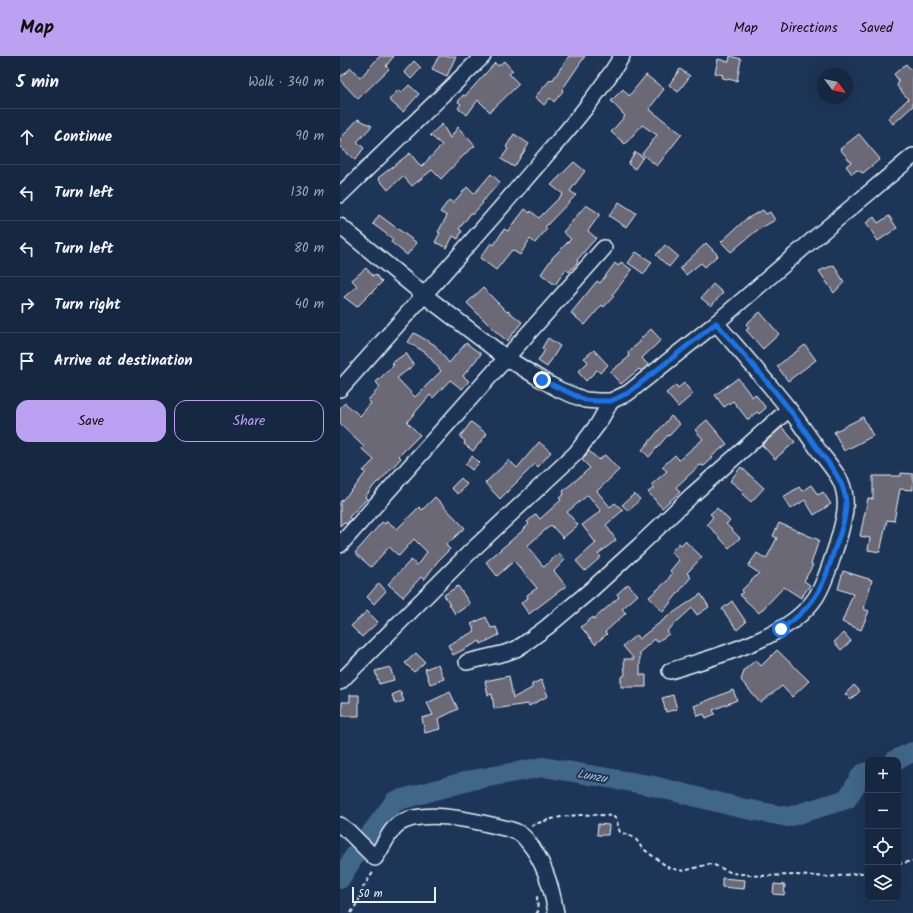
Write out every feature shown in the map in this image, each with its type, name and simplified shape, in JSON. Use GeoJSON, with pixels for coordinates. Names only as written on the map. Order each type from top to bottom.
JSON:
{"type":"FeatureCollection","features":[{"type":"Feature","properties":{"kind":"street"},"geometry":{"type":"LineString","coordinates":[[340,195],[483,56]]}},
{"type":"Feature","properties":{"kind":"street"},"geometry":{"type":"LineString","coordinates":[[340,389],[496,214],[578,117],[622,56]]}},
{"type":"Feature","properties":{"kind":"street"},"geometry":{"type":"LineString","coordinates":[[340,226],[424,295],[506,357],[560,390],[585,400],[611,401],[628,393],[716,323],[913,156]]}},
{"type":"Feature","properties":{"kind":"street"},"geometry":{"type":"LineString","coordinates":[[340,545],[604,248]]}},
{"type":"Feature","properties":{"kind":"street"},"geometry":{"type":"LineString","coordinates":[[670,671],[725,653],[781,629],[806,610],[816,597],[824,582],[844,518],[846,506],[841,481],[789,409],[716,323]]}},
{"type":"Feature","properties":{"kind":"street"},"geometry":{"type":"LineString","coordinates":[[340,682],[468,554],[576,453],[598,424],[611,401]]}},
{"type":"Feature","properties":{"kind":"street"},"geometry":{"type":"LineString","coordinates":[[467,662],[505,653],[524,644],[546,627],[639,546],[789,409]]}},
{"type":"Feature","properties":{"kind":"street"},"geometry":{"type":"LineString","coordinates":[[345,828],[375,858],[398,825],[408,820],[423,817],[437,816],[460,818],[517,832],[528,842],[540,861],[551,889],[556,913]]}},
{"type":"Feature","properties":{"kind":"path"},"geometry":{"type":"LineString","coordinates":[[517,832],[536,823],[561,818],[613,816],[617,820],[620,832],[635,838],[642,848],[669,868],[684,871],[709,864],[732,873],[758,876],[796,875],[830,877],[865,872]]}},
{"type":"Feature","properties":{"kind":"path"},"geometry":{"type":"LineString","coordinates":[[351,913],[359,900],[362,889],[375,868],[375,858]]}},
{"type":"Feature","properties":{"kind":"path"},"geometry":{"type":"LineString","coordinates":[[901,863],[913,861]]}},
{"type":"Feature","properties":{"kind":"building"},"geometry":{"type":"Polygon","coordinates":[[[380,56],[394,56],[386,66],[389,69],[358,99],[340,80],[340,77],[351,68],[360,78],[380,56]]]}},
{"type":"Feature","properties":{"kind":"building"},"geometry":{"type":"Polygon","coordinates":[[[439,56],[456,56],[447,76],[432,69],[439,56]]]}},
{"type":"Feature","properties":{"kind":"building"},"geometry":{"type":"Polygon","coordinates":[[[569,56],[585,56],[562,90],[563,91],[554,102],[550,98],[544,105],[535,97],[550,80],[552,81],[569,56]]]}},
{"type":"Feature","properties":{"kind":"building"},"geometry":{"type":"Polygon","coordinates":[[[730,56],[741,59],[737,81],[722,78],[723,75],[715,73],[718,59],[729,62],[730,56]]]}},
{"type":"Feature","properties":{"kind":"building"},"geometry":{"type":"Polygon","coordinates":[[[414,61],[421,68],[411,79],[404,72],[414,61]]]}},
{"type":"Feature","properties":{"kind":"building"},"geometry":{"type":"Polygon","coordinates":[[[504,61],[513,71],[509,74],[519,84],[490,112],[478,100],[467,115],[458,108],[461,104],[458,102],[463,95],[465,96],[495,63],[498,66],[504,61]]]}},
{"type":"Feature","properties":{"kind":"building"},"geometry":{"type":"Polygon","coordinates":[[[906,64],[913,72],[913,106],[893,124],[888,118],[908,99],[897,86],[899,81],[894,74],[906,64]]]}},
{"type":"Feature","properties":{"kind":"building"},"geometry":{"type":"Polygon","coordinates":[[[680,69],[690,76],[678,92],[669,85],[680,69]]]}},
{"type":"Feature","properties":{"kind":"building"},"geometry":{"type":"Polygon","coordinates":[[[646,75],[664,89],[649,109],[682,134],[657,166],[642,154],[657,135],[642,125],[625,144],[611,132],[625,116],[611,101],[623,89],[629,96],[646,75]]]}},
{"type":"Feature","properties":{"kind":"building"},"geometry":{"type":"Polygon","coordinates":[[[409,85],[419,94],[403,112],[389,100],[398,90],[401,93],[409,85]]]}},
{"type":"Feature","properties":{"kind":"building"},"geometry":{"type":"Polygon","coordinates":[[[358,119],[372,126],[357,142],[364,148],[355,160],[340,147],[340,139],[358,119]]]}},
{"type":"Feature","properties":{"kind":"building"},"geometry":{"type":"Polygon","coordinates":[[[442,124],[450,138],[458,127],[475,146],[467,152],[441,179],[432,170],[412,186],[403,176],[388,190],[378,178],[410,153],[421,167],[442,145],[430,135],[442,124]]]}},
{"type":"Feature","properties":{"kind":"building"},"geometry":{"type":"Polygon","coordinates":[[[514,134],[529,144],[514,167],[501,159],[508,149],[506,147],[514,134]]]}},
{"type":"Feature","properties":{"kind":"building"},"geometry":{"type":"Polygon","coordinates":[[[859,134],[880,159],[863,173],[857,170],[852,174],[846,166],[851,162],[840,149],[859,134]]]}},
{"type":"Feature","properties":{"kind":"building"},"geometry":{"type":"Polygon","coordinates":[[[635,152],[643,157],[635,169],[628,164],[635,152]]]}},
{"type":"Feature","properties":{"kind":"building"},"geometry":{"type":"Polygon","coordinates":[[[574,162],[585,171],[570,191],[576,195],[545,227],[547,229],[535,243],[530,239],[520,255],[512,250],[496,270],[480,258],[491,243],[494,245],[504,229],[508,231],[525,209],[530,213],[531,211],[539,218],[563,194],[551,185],[574,162]]]}},
{"type":"Feature","properties":{"kind":"building"},"geometry":{"type":"Polygon","coordinates":[[[491,174],[500,182],[473,214],[471,213],[459,229],[462,231],[458,239],[453,236],[447,248],[435,242],[440,233],[438,232],[447,216],[440,212],[449,200],[453,203],[467,187],[474,194],[491,174]]]}},
{"type":"Feature","properties":{"kind":"building"},"geometry":{"type":"Polygon","coordinates":[[[619,202],[636,213],[626,227],[609,216],[619,202]]]}},
{"type":"Feature","properties":{"kind":"building"},"geometry":{"type":"Polygon","coordinates":[[[586,205],[600,214],[588,231],[596,238],[569,272],[566,269],[555,285],[541,274],[553,257],[571,239],[563,232],[586,205]]]}},
{"type":"Feature","properties":{"kind":"building"},"geometry":{"type":"Polygon","coordinates":[[[763,210],[766,214],[770,212],[775,220],[756,231],[731,252],[721,242],[746,219],[763,210]]]}},
{"type":"Feature","properties":{"kind":"building"},"geometry":{"type":"Polygon","coordinates":[[[379,215],[417,243],[407,255],[391,242],[393,239],[373,224],[379,215]]]}},
{"type":"Feature","properties":{"kind":"building"},"geometry":{"type":"Polygon","coordinates":[[[889,216],[897,228],[878,241],[866,223],[874,217],[878,223],[889,216]]]}},
{"type":"Feature","properties":{"kind":"building"},"geometry":{"type":"Polygon","coordinates":[[[706,243],[718,255],[705,267],[701,263],[686,275],[680,268],[706,243]]]}},
{"type":"Feature","properties":{"kind":"building"},"geometry":{"type":"Polygon","coordinates":[[[665,245],[678,256],[669,267],[656,255],[665,245]]]}},
{"type":"Feature","properties":{"kind":"building"},"geometry":{"type":"Polygon","coordinates":[[[636,252],[652,262],[644,274],[628,263],[636,252]]]}},
{"type":"Feature","properties":{"kind":"building"},"geometry":{"type":"Polygon","coordinates":[[[621,262],[632,270],[612,295],[614,296],[604,307],[602,305],[585,325],[571,313],[597,281],[600,283],[615,263],[618,266],[621,262]]]}},
{"type":"Feature","properties":{"kind":"building"},"geometry":{"type":"Polygon","coordinates":[[[834,265],[844,282],[834,293],[819,271],[834,265]]]}},
{"type":"Feature","properties":{"kind":"building"},"geometry":{"type":"Polygon","coordinates":[[[366,268],[373,276],[375,274],[382,282],[357,307],[344,297],[357,286],[352,280],[366,268]]]}},
{"type":"Feature","properties":{"kind":"building"},"geometry":{"type":"Polygon","coordinates":[[[713,284],[723,293],[711,306],[701,298],[713,284]]]}},
{"type":"Feature","properties":{"kind":"building"},"geometry":{"type":"Polygon","coordinates":[[[483,288],[507,312],[508,311],[522,322],[507,341],[467,303],[483,288]]]}},
{"type":"Feature","properties":{"kind":"building"},"geometry":{"type":"Polygon","coordinates":[[[760,312],[779,334],[763,349],[746,330],[749,328],[746,324],[760,312]]]}},
{"type":"Feature","properties":{"kind":"building"},"geometry":{"type":"Polygon","coordinates":[[[651,329],[661,340],[642,358],[648,365],[641,371],[639,369],[621,384],[610,372],[629,357],[628,352],[640,342],[639,340],[651,329]]]}},
{"type":"Feature","properties":{"kind":"building"},"geometry":{"type":"Polygon","coordinates":[[[414,333],[435,345],[449,363],[466,343],[481,354],[463,376],[469,381],[462,389],[450,380],[433,398],[430,395],[407,422],[420,435],[399,456],[401,458],[379,482],[377,482],[365,497],[367,499],[349,517],[351,519],[347,524],[344,522],[340,526],[340,502],[355,487],[366,472],[363,471],[374,460],[362,449],[364,447],[340,424],[340,408],[345,403],[360,416],[371,403],[368,400],[380,387],[376,382],[394,365],[392,363],[406,353],[414,365],[397,378],[415,397],[441,371],[426,353],[408,342],[414,333]]]}},
{"type":"Feature","properties":{"kind":"building"},"geometry":{"type":"Polygon","coordinates":[[[548,338],[560,346],[547,367],[538,361],[545,350],[542,348],[548,338]]]}},
{"type":"Feature","properties":{"kind":"building"},"geometry":{"type":"Polygon","coordinates":[[[805,345],[816,360],[788,381],[777,366],[805,345]]]}},
{"type":"Feature","properties":{"kind":"building"},"geometry":{"type":"Polygon","coordinates":[[[594,350],[608,365],[600,373],[597,370],[586,381],[578,372],[588,362],[584,358],[594,350]]]}},
{"type":"Feature","properties":{"kind":"building"},"geometry":{"type":"Polygon","coordinates":[[[738,378],[752,397],[755,394],[766,408],[759,414],[757,412],[748,420],[733,401],[724,407],[715,395],[738,378]]]}},
{"type":"Feature","properties":{"kind":"building"},"geometry":{"type":"Polygon","coordinates":[[[684,383],[693,394],[678,407],[666,393],[676,385],[678,388],[684,383]]]}},
{"type":"Feature","properties":{"kind":"building"},"geometry":{"type":"Polygon","coordinates":[[[671,416],[680,424],[669,436],[668,435],[649,457],[642,450],[671,416]]]}},
{"type":"Feature","properties":{"kind":"building"},"geometry":{"type":"Polygon","coordinates":[[[863,417],[873,436],[844,451],[834,432],[863,417]]]}},
{"type":"Feature","properties":{"kind":"building"},"geometry":{"type":"Polygon","coordinates":[[[707,420],[727,444],[711,457],[713,458],[704,466],[700,465],[676,487],[680,492],[662,508],[648,492],[654,488],[651,485],[667,471],[662,467],[675,455],[679,460],[703,439],[695,430],[707,420]]]}},
{"type":"Feature","properties":{"kind":"building"},"geometry":{"type":"Polygon","coordinates":[[[471,422],[487,434],[473,451],[464,444],[465,441],[460,437],[471,422]]]}},
{"type":"Feature","properties":{"kind":"building"},"geometry":{"type":"Polygon","coordinates":[[[782,427],[795,442],[775,459],[762,445],[782,427]]]}},
{"type":"Feature","properties":{"kind":"building"},"geometry":{"type":"Polygon","coordinates":[[[539,442],[551,452],[538,467],[535,464],[500,499],[485,483],[509,460],[517,468],[539,442]]]}},
{"type":"Feature","properties":{"kind":"building"},"geometry":{"type":"Polygon","coordinates":[[[589,451],[599,460],[605,455],[619,470],[597,491],[610,507],[615,503],[623,510],[606,525],[616,540],[598,554],[601,557],[585,571],[576,561],[596,543],[582,525],[601,511],[588,495],[567,512],[578,525],[563,538],[551,525],[527,546],[544,567],[559,553],[565,560],[554,571],[566,586],[529,614],[521,603],[528,598],[527,595],[537,588],[514,561],[497,576],[486,562],[521,532],[529,524],[527,522],[536,514],[540,519],[561,500],[559,498],[564,494],[563,491],[590,468],[582,460],[589,451]]]}},
{"type":"Feature","properties":{"kind":"building"},"geometry":{"type":"Polygon","coordinates":[[[472,456],[479,463],[472,470],[465,464],[472,456]]]}},
{"type":"Feature","properties":{"kind":"building"},"geometry":{"type":"Polygon","coordinates":[[[741,467],[764,488],[751,502],[742,494],[744,492],[730,481],[741,467]]]}},
{"type":"Feature","properties":{"kind":"building"},"geometry":{"type":"Polygon","coordinates":[[[901,473],[913,474],[913,490],[900,489],[894,521],[887,520],[880,552],[868,550],[870,538],[860,536],[868,498],[873,499],[873,476],[901,476],[901,473]]]}},
{"type":"Feature","properties":{"kind":"building"},"geometry":{"type":"Polygon","coordinates":[[[461,478],[467,484],[458,494],[451,488],[461,478]]]}},
{"type":"Feature","properties":{"kind":"building"},"geometry":{"type":"Polygon","coordinates":[[[811,485],[818,495],[823,492],[831,504],[814,515],[805,500],[791,509],[783,497],[799,487],[802,491],[811,485]]]}},
{"type":"Feature","properties":{"kind":"building"},"geometry":{"type":"Polygon","coordinates":[[[634,494],[640,499],[629,511],[622,505],[634,494]]]}},
{"type":"Feature","properties":{"kind":"building"},"geometry":{"type":"Polygon","coordinates":[[[435,497],[465,528],[446,545],[450,549],[438,561],[424,580],[421,577],[403,597],[388,584],[411,560],[417,565],[427,552],[414,539],[399,556],[389,547],[371,567],[355,553],[382,522],[385,524],[387,521],[397,529],[419,507],[422,510],[435,497]]]}},
{"type":"Feature","properties":{"kind":"building"},"geometry":{"type":"Polygon","coordinates":[[[717,508],[730,521],[726,524],[740,538],[729,548],[707,524],[713,517],[710,514],[717,508]]]}},
{"type":"Feature","properties":{"kind":"building"},"geometry":{"type":"Polygon","coordinates":[[[779,523],[819,540],[811,564],[813,565],[804,581],[810,585],[801,598],[784,587],[759,613],[740,595],[743,592],[742,590],[759,573],[748,566],[757,553],[766,559],[777,538],[773,536],[779,523]]]}},
{"type":"Feature","properties":{"kind":"building"},"geometry":{"type":"Polygon","coordinates":[[[685,541],[702,557],[687,573],[691,577],[663,612],[649,597],[667,581],[672,573],[670,571],[679,560],[671,552],[679,543],[681,545],[685,541]]]}},
{"type":"Feature","properties":{"kind":"building"},"geometry":{"type":"Polygon","coordinates":[[[843,571],[872,580],[864,609],[869,611],[861,630],[842,622],[853,594],[838,589],[843,571]]]}},
{"type":"Feature","properties":{"kind":"building"},"geometry":{"type":"Polygon","coordinates":[[[379,583],[386,591],[374,604],[367,597],[379,583]]]}},
{"type":"Feature","properties":{"kind":"building"},"geometry":{"type":"Polygon","coordinates":[[[628,584],[638,595],[622,609],[626,613],[605,632],[607,634],[595,644],[581,627],[593,617],[594,619],[619,597],[617,594],[628,584]]]}},
{"type":"Feature","properties":{"kind":"building"},"geometry":{"type":"Polygon","coordinates":[[[458,586],[470,604],[455,614],[444,595],[458,586]]]}},
{"type":"Feature","properties":{"kind":"building"},"geometry":{"type":"Polygon","coordinates":[[[701,594],[709,607],[697,615],[692,608],[667,631],[669,634],[657,642],[655,639],[640,652],[640,675],[646,675],[646,687],[621,687],[621,677],[625,675],[624,659],[634,659],[623,646],[636,635],[639,639],[667,617],[701,594]]]}},
{"type":"Feature","properties":{"kind":"building"},"geometry":{"type":"Polygon","coordinates":[[[732,601],[746,622],[737,630],[722,609],[732,601]]]}},
{"type":"Feature","properties":{"kind":"building"},"geometry":{"type":"Polygon","coordinates":[[[367,611],[378,622],[362,637],[351,626],[367,611]]]}},
{"type":"Feature","properties":{"kind":"building"},"geometry":{"type":"Polygon","coordinates":[[[486,617],[491,628],[496,627],[499,635],[481,644],[480,641],[453,655],[448,645],[475,631],[471,624],[486,617]]]}},
{"type":"Feature","properties":{"kind":"building"},"geometry":{"type":"Polygon","coordinates":[[[844,633],[851,641],[841,650],[834,642],[844,633]]]}},
{"type":"Feature","properties":{"kind":"building"},"geometry":{"type":"Polygon","coordinates":[[[777,650],[809,681],[792,697],[782,686],[760,703],[741,680],[745,669],[756,660],[761,666],[777,650]]]}},
{"type":"Feature","properties":{"kind":"building"},"geometry":{"type":"Polygon","coordinates":[[[416,653],[425,662],[414,672],[405,663],[416,653]]]}},
{"type":"Feature","properties":{"kind":"building"},"geometry":{"type":"Polygon","coordinates":[[[438,664],[444,679],[430,684],[425,669],[438,664]]]}},
{"type":"Feature","properties":{"kind":"building"},"geometry":{"type":"Polygon","coordinates":[[[390,667],[394,680],[379,684],[375,671],[390,667]]]}},
{"type":"Feature","properties":{"kind":"building"},"geometry":{"type":"Polygon","coordinates":[[[509,676],[513,698],[532,688],[532,684],[541,680],[548,696],[529,706],[528,704],[494,709],[492,694],[488,695],[485,681],[509,676]]]}},
{"type":"Feature","properties":{"kind":"building"},"geometry":{"type":"Polygon","coordinates":[[[854,685],[860,691],[851,700],[845,694],[854,685]]]}},
{"type":"Feature","properties":{"kind":"building"},"geometry":{"type":"Polygon","coordinates":[[[733,690],[737,700],[713,710],[715,714],[706,718],[704,714],[698,716],[694,706],[733,690]]]}},
{"type":"Feature","properties":{"kind":"building"},"geometry":{"type":"Polygon","coordinates":[[[400,691],[404,701],[395,704],[392,695],[400,691]]]}},
{"type":"Feature","properties":{"kind":"building"},"geometry":{"type":"Polygon","coordinates":[[[450,692],[458,709],[438,719],[440,729],[425,733],[422,718],[433,715],[427,703],[450,692]]]}},
{"type":"Feature","properties":{"kind":"building"},"geometry":{"type":"Polygon","coordinates":[[[350,695],[359,695],[359,716],[342,716],[342,702],[350,702],[350,695]]]}},
{"type":"Feature","properties":{"kind":"building"},"geometry":{"type":"Polygon","coordinates":[[[673,695],[677,709],[666,712],[662,698],[673,695]]]}},
{"type":"Feature","properties":{"kind":"building"},"geometry":{"type":"Polygon","coordinates":[[[598,824],[609,825],[608,835],[597,835],[598,824]]]}},
{"type":"Feature","properties":{"kind":"building"},"geometry":{"type":"Polygon","coordinates":[[[722,878],[745,880],[744,889],[722,887],[722,878]]]}},
{"type":"Feature","properties":{"kind":"building"},"geometry":{"type":"Polygon","coordinates":[[[774,884],[785,885],[784,895],[773,894],[774,884]]]}},
{"type":"Feature","properties":{"kind":"waterway","name":"Lunzu"},"geometry":{"type":"LineString","coordinates":[[901,757],[913,752]]}},
{"type":"Feature","properties":{"kind":"waterway","name":"Lunzu"},"geometry":{"type":"LineString","coordinates":[[340,879],[355,855],[395,801],[472,780],[543,767],[649,785],[741,808],[788,817],[847,799],[862,774],[865,773]]}},
{"type":"Feature","properties":{"kind":"route"},"geometry":{"type":"LineString","coordinates":[[542,380],[560,390],[585,400],[611,401],[628,393],[716,323],[789,409],[841,481],[845,496],[846,506],[844,518],[824,582],[816,597],[806,610],[781,629]]}}]}
